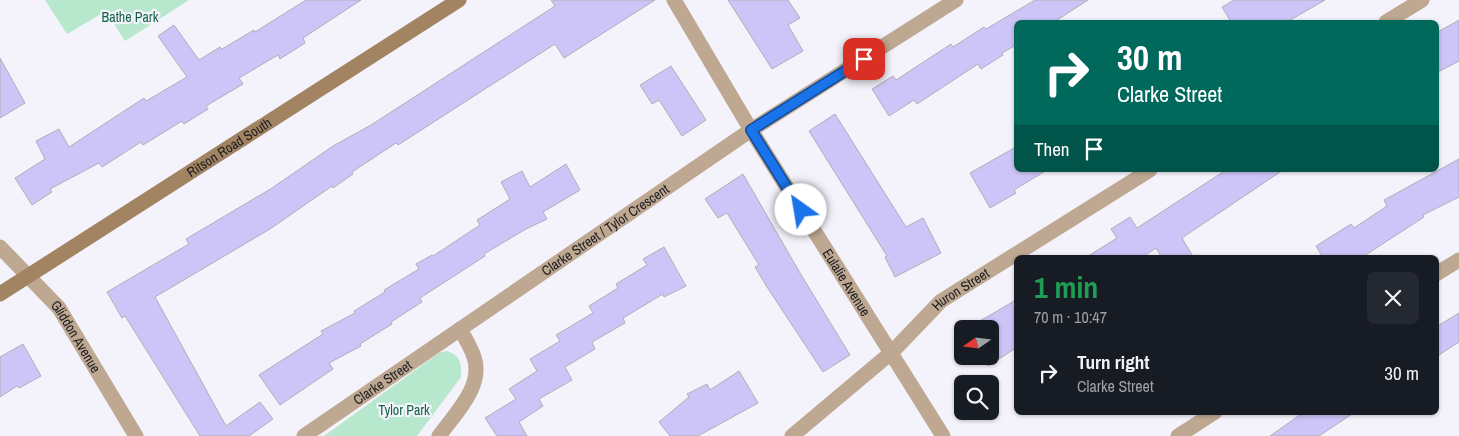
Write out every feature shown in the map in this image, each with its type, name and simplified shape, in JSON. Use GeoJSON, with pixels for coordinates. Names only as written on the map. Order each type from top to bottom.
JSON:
{"type":"FeatureCollection","features":[{"type":"Feature","properties":{"kind":"main road","name":"Ritson Road South"},"geometry":{"type":"LineString","coordinates":[[0,294],[459,0]]}},
{"type":"Feature","properties":{"kind":"street","name":"Eulalie Avenue"},"geometry":{"type":"LineString","coordinates":[[674,0],[751,130],[944,436]]}},
{"type":"Feature","properties":{"kind":"street"},"geometry":{"type":"LineString","coordinates":[[751,130],[956,0]]}},
{"type":"Feature","properties":{"kind":"street"},"geometry":{"type":"LineString","coordinates":[[1389,20],[1422,0]]}},
{"type":"Feature","properties":{"kind":"street","name":"Clarke Street / Tylor Crescent"},"geometry":{"type":"LineString","coordinates":[[460,329],[751,130]]}},
{"type":"Feature","properties":{"kind":"street","name":"Huron Street"},"geometry":{"type":"LineString","coordinates":[[1014,255],[1147,172]]}},
{"type":"Feature","properties":{"kind":"street","name":"Gliddon Avenue"},"geometry":{"type":"LineString","coordinates":[[0,247],[59,308],[136,436]]}},
{"type":"Feature","properties":{"kind":"street","name":"Huron Street"},"geometry":{"type":"LineString","coordinates":[[792,436],[892,352],[941,301],[1014,255]]}},
{"type":"Feature","properties":{"kind":"street"},"geometry":{"type":"LineString","coordinates":[[1439,272],[1459,260]]}},
{"type":"Feature","properties":{"kind":"street"},"geometry":{"type":"LineString","coordinates":[[439,436],[469,394],[477,374],[474,357],[460,329]]}},
{"type":"Feature","properties":{"kind":"street","name":"Clarke Street"},"geometry":{"type":"LineString","coordinates":[[304,436],[460,329]]}},
{"type":"Feature","properties":{"kind":"street"},"geometry":{"type":"LineString","coordinates":[[1178,436],[1210,415]]}},
{"type":"Feature","properties":{"kind":"green space","name":"Bathe Park"},"geometry":{"type":"Polygon","coordinates":[[[45,0],[189,0],[125,41],[106,11],[67,34],[45,0]]]}},
{"type":"Feature","properties":{"kind":"green space","name":"Tylor Park"},"geometry":{"type":"Polygon","coordinates":[[[446,351],[454,354],[459,360],[461,377],[417,436],[324,436],[439,353],[446,351]]]}},
{"type":"Feature","properties":{"kind":"building"},"geometry":{"type":"Polygon","coordinates":[[[306,0],[361,0],[303,38],[305,43],[280,59],[278,55],[239,78],[243,84],[206,106],[208,109],[184,124],[182,121],[143,145],[141,142],[102,167],[99,163],[50,189],[52,192],[32,205],[15,178],[45,159],[36,141],[59,129],[69,147],[144,98],[146,101],[187,77],[158,36],[174,25],[199,60],[254,30],[255,32],[306,0]]]}},
{"type":"Feature","properties":{"kind":"building"},"geometry":{"type":"Polygon","coordinates":[[[551,0],[655,0],[564,58],[555,44],[398,145],[396,143],[352,172],[353,174],[333,188],[332,186],[270,229],[155,297],[226,426],[260,402],[273,419],[249,436],[200,436],[125,316],[122,318],[107,292],[189,244],[186,239],[272,188],[333,146],[371,125],[555,6],[551,0]]]}},
{"type":"Feature","properties":{"kind":"building"},"geometry":{"type":"Polygon","coordinates":[[[728,0],[788,0],[800,18],[788,25],[803,51],[772,69],[728,0]]]}},
{"type":"Feature","properties":{"kind":"building"},"geometry":{"type":"Polygon","coordinates":[[[1035,0],[1088,0],[1057,20],[1014,20],[1014,46],[1002,53],[1003,55],[981,69],[978,64],[917,104],[914,100],[889,116],[872,89],[893,76],[896,80],[951,44],[953,47],[984,27],[986,29],[1035,0]]]}},
{"type":"Feature","properties":{"kind":"building"},"geometry":{"type":"Polygon","coordinates":[[[1234,0],[1325,0],[1290,20],[1230,20],[1222,7],[1234,0]]]}},
{"type":"Feature","properties":{"kind":"building"},"geometry":{"type":"Polygon","coordinates":[[[1459,20],[1459,61],[1439,71],[1439,31],[1459,20]]]}},
{"type":"Feature","properties":{"kind":"building"},"geometry":{"type":"Polygon","coordinates":[[[0,58],[25,103],[0,118],[0,58]]]}},
{"type":"Feature","properties":{"kind":"building"},"geometry":{"type":"Polygon","coordinates":[[[671,66],[706,120],[682,136],[659,100],[652,104],[640,85],[671,66]]]}},
{"type":"Feature","properties":{"kind":"building"},"geometry":{"type":"Polygon","coordinates":[[[835,114],[906,227],[923,218],[941,253],[895,277],[885,257],[887,256],[809,131],[835,114]]]}},
{"type":"Feature","properties":{"kind":"building"},"geometry":{"type":"Polygon","coordinates":[[[1014,148],[1014,172],[1044,172],[1014,190],[1016,193],[990,208],[970,173],[1014,148]]]}},
{"type":"Feature","properties":{"kind":"building"},"geometry":{"type":"Polygon","coordinates":[[[1459,159],[1459,197],[1423,215],[1424,217],[1366,255],[1321,255],[1316,246],[1351,224],[1354,228],[1387,206],[1384,200],[1435,172],[1439,172],[1439,170],[1459,159]]]}},
{"type":"Feature","properties":{"kind":"building"},"geometry":{"type":"Polygon","coordinates":[[[566,164],[580,190],[543,212],[547,219],[484,254],[485,256],[420,298],[422,302],[360,344],[361,346],[329,363],[333,369],[280,405],[259,375],[323,334],[321,331],[355,313],[354,311],[385,292],[384,290],[419,269],[416,264],[433,256],[480,225],[477,220],[510,199],[501,182],[522,171],[530,187],[566,164]]]}},
{"type":"Feature","properties":{"kind":"building"},"geometry":{"type":"Polygon","coordinates":[[[1223,172],[1280,172],[1182,238],[1192,255],[1160,255],[1156,248],[1146,255],[1090,255],[1117,238],[1111,229],[1130,217],[1137,228],[1223,172]]]}},
{"type":"Feature","properties":{"kind":"building"},"geometry":{"type":"Polygon","coordinates":[[[743,174],[850,355],[823,372],[767,287],[755,267],[759,265],[727,213],[718,218],[705,199],[743,174]]]}},
{"type":"Feature","properties":{"kind":"building"},"geometry":{"type":"Polygon","coordinates":[[[664,247],[686,286],[664,297],[663,294],[623,318],[625,323],[592,342],[595,349],[565,367],[572,380],[539,399],[543,406],[519,422],[527,436],[497,436],[485,418],[516,399],[509,389],[537,371],[530,359],[560,341],[556,335],[593,313],[589,306],[618,288],[616,284],[647,265],[643,259],[664,247]]]}},
{"type":"Feature","properties":{"kind":"building"},"geometry":{"type":"Polygon","coordinates":[[[1014,301],[1014,349],[999,359],[999,320],[982,320],[1014,301]]]}},
{"type":"Feature","properties":{"kind":"building"},"geometry":{"type":"Polygon","coordinates":[[[1459,313],[1459,342],[1439,355],[1439,325],[1459,313]]]}},
{"type":"Feature","properties":{"kind":"building"},"geometry":{"type":"Polygon","coordinates":[[[23,344],[41,376],[19,388],[17,386],[0,397],[0,357],[23,344]]]}},
{"type":"Feature","properties":{"kind":"building"},"geometry":{"type":"Polygon","coordinates":[[[739,371],[758,403],[698,436],[670,436],[659,422],[689,397],[687,394],[707,384],[710,390],[739,371]]]}},
{"type":"Feature","properties":{"kind":"building"},"geometry":{"type":"Polygon","coordinates":[[[1300,415],[1350,415],[1319,436],[1270,436],[1300,415]]]}},
{"type":"Feature","properties":{"kind":"route"},"geometry":{"type":"LineString","coordinates":[[801,210],[751,130],[864,59]]}}]}
